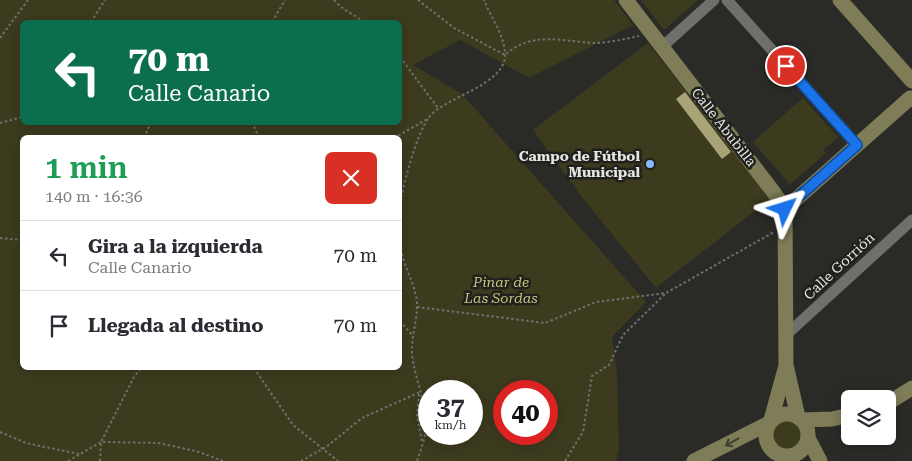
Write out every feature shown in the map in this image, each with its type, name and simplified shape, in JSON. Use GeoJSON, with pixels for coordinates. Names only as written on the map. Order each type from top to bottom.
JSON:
{"type":"FeatureCollection","features":[{"type":"Feature","properties":{"kind":"street","name":"Calle Abubilla"},"geometry":{"type":"LineString","coordinates":[[626,0],[785,209]]}},
{"type":"Feature","properties":{"kind":"street"},"geometry":{"type":"LineString","coordinates":[[662,47],[714,0]]}},
{"type":"Feature","properties":{"kind":"street"},"geometry":{"type":"LineString","coordinates":[[727,0],[857,145]]}},
{"type":"Feature","properties":{"kind":"street"},"geometry":{"type":"LineString","coordinates":[[820,461],[800,418],[786,365],[785,209],[911,99],[908,91],[912,81],[840,0]]}},
{"type":"Feature","properties":{"kind":"street","name":"Calle Gorrión"},"geometry":{"type":"LineString","coordinates":[[786,335],[912,220]]}},
{"type":"Feature","properties":{"kind":"street"},"geometry":{"type":"LineString","coordinates":[[786,365],[765,435],[766,442],[773,452],[784,459],[802,450],[808,437],[832,419]]}},
{"type":"Feature","properties":{"kind":"street"},"geometry":{"type":"LineString","coordinates":[[896,398],[912,388]]}},
{"type":"Feature","properties":{"kind":"street"},"geometry":{"type":"LineString","coordinates":[[694,461],[784,414],[800,418],[832,419],[841,417]]}},
{"type":"Feature","properties":{"kind":"path"},"geometry":{"type":"LineString","coordinates":[[0,38],[28,0]]}},
{"type":"Feature","properties":{"kind":"path"},"geometry":{"type":"LineString","coordinates":[[92,20],[104,0]]}},
{"type":"Feature","properties":{"kind":"path"},"geometry":{"type":"LineString","coordinates":[[273,20],[285,0]]}},
{"type":"Feature","properties":{"kind":"path"},"geometry":{"type":"LineString","coordinates":[[334,0],[341,8],[361,20]]}},
{"type":"Feature","properties":{"kind":"path"},"geometry":{"type":"LineString","coordinates":[[418,0],[454,28],[505,55]]}},
{"type":"Feature","properties":{"kind":"path"},"geometry":{"type":"LineString","coordinates":[[399,135],[429,118],[438,108],[481,85],[498,71],[505,55],[500,34],[484,0]]}},
{"type":"Feature","properties":{"kind":"path"},"geometry":{"type":"LineString","coordinates":[[505,55],[514,47],[532,40],[568,39],[601,42],[643,35]]}},
{"type":"Feature","properties":{"kind":"path"},"geometry":{"type":"LineString","coordinates":[[402,60],[438,108]]}},
{"type":"Feature","properties":{"kind":"path"},"geometry":{"type":"LineString","coordinates":[[0,123],[20,118]]}},
{"type":"Feature","properties":{"kind":"path"},"geometry":{"type":"LineString","coordinates":[[402,198],[408,172],[429,118]]}},
{"type":"Feature","properties":{"kind":"path"},"geometry":{"type":"LineString","coordinates":[[564,461],[583,432],[592,376],[609,365],[623,335],[666,293],[785,226]]}},
{"type":"Feature","properties":{"kind":"path"},"geometry":{"type":"LineString","coordinates":[[0,238],[20,240]]}},
{"type":"Feature","properties":{"kind":"path"},"geometry":{"type":"LineString","coordinates":[[402,256],[416,295],[417,307],[412,335],[412,354],[418,382]]}},
{"type":"Feature","properties":{"kind":"path"},"geometry":{"type":"LineString","coordinates":[[417,307],[545,324],[596,302],[666,293]]}},
{"type":"Feature","properties":{"kind":"path"},"geometry":{"type":"LineString","coordinates":[[402,323],[412,335]]}},
{"type":"Feature","properties":{"kind":"path"},"geometry":{"type":"LineString","coordinates":[[100,461],[101,442],[134,377],[139,370]]}},
{"type":"Feature","properties":{"kind":"path"},"geometry":{"type":"LineString","coordinates":[[255,370],[293,425],[338,461]]}},
{"type":"Feature","properties":{"kind":"path"},"geometry":{"type":"LineString","coordinates":[[301,461],[323,449],[362,418],[418,393]]}},
{"type":"Feature","properties":{"kind":"path"},"geometry":{"type":"LineString","coordinates":[[418,408],[418,421]]}},
{"type":"Feature","properties":{"kind":"path"},"geometry":{"type":"LineString","coordinates":[[0,432],[26,443],[79,454]]}},
{"type":"Feature","properties":{"kind":"path"},"geometry":{"type":"LineString","coordinates":[[68,461],[101,442],[158,444],[196,451],[223,461]]}},
{"type":"Feature","properties":{"kind":"path"},"geometry":{"type":"LineString","coordinates":[[417,461],[423,445]]}},
{"type":"Feature","properties":{"kind":"green space","name":"Pinar de Las Sordas"},"geometry":{"type":"Polygon","coordinates":[[[0,0],[614,0],[633,25],[529,78],[460,40],[413,65],[462,94],[646,302],[612,337],[617,374],[619,449],[616,461],[0,461],[0,0]]]}},
{"type":"Feature","properties":{"kind":"green space"},"geometry":{"type":"Polygon","coordinates":[[[641,0],[698,0],[664,30],[641,0]]]}},
{"type":"Feature","properties":{"kind":"green space","name":"Campo de Fútbol Municipal"},"geometry":{"type":"Polygon","coordinates":[[[648,43],[770,199],[656,288],[585,201],[533,130],[648,43]]]}},
{"type":"Feature","properties":{"kind":"green space"},"geometry":{"type":"Polygon","coordinates":[[[803,98],[838,137],[823,150],[826,153],[790,184],[753,142],[803,98]]]}},
{"type":"Feature","properties":{"kind":"green space"},"geometry":{"type":"Polygon","coordinates":[[[787,420],[798,424],[802,435],[798,446],[787,450],[776,446],[772,435],[776,424],[787,420]]]}},
{"type":"Feature","properties":{"kind":"building"},"geometry":{"type":"Polygon","coordinates":[[[685,92],[731,152],[722,159],[676,99],[685,92]]]}},
{"type":"Feature","properties":{"kind":"place","name":"Campo de Fútbol Municipal"},"geometry":{"type":"Point","coordinates":[650,164]}},
{"type":"Feature","properties":{"kind":"route"},"geometry":{"type":"LineString","coordinates":[[785,209],[857,145],[786,66]]}}]}
